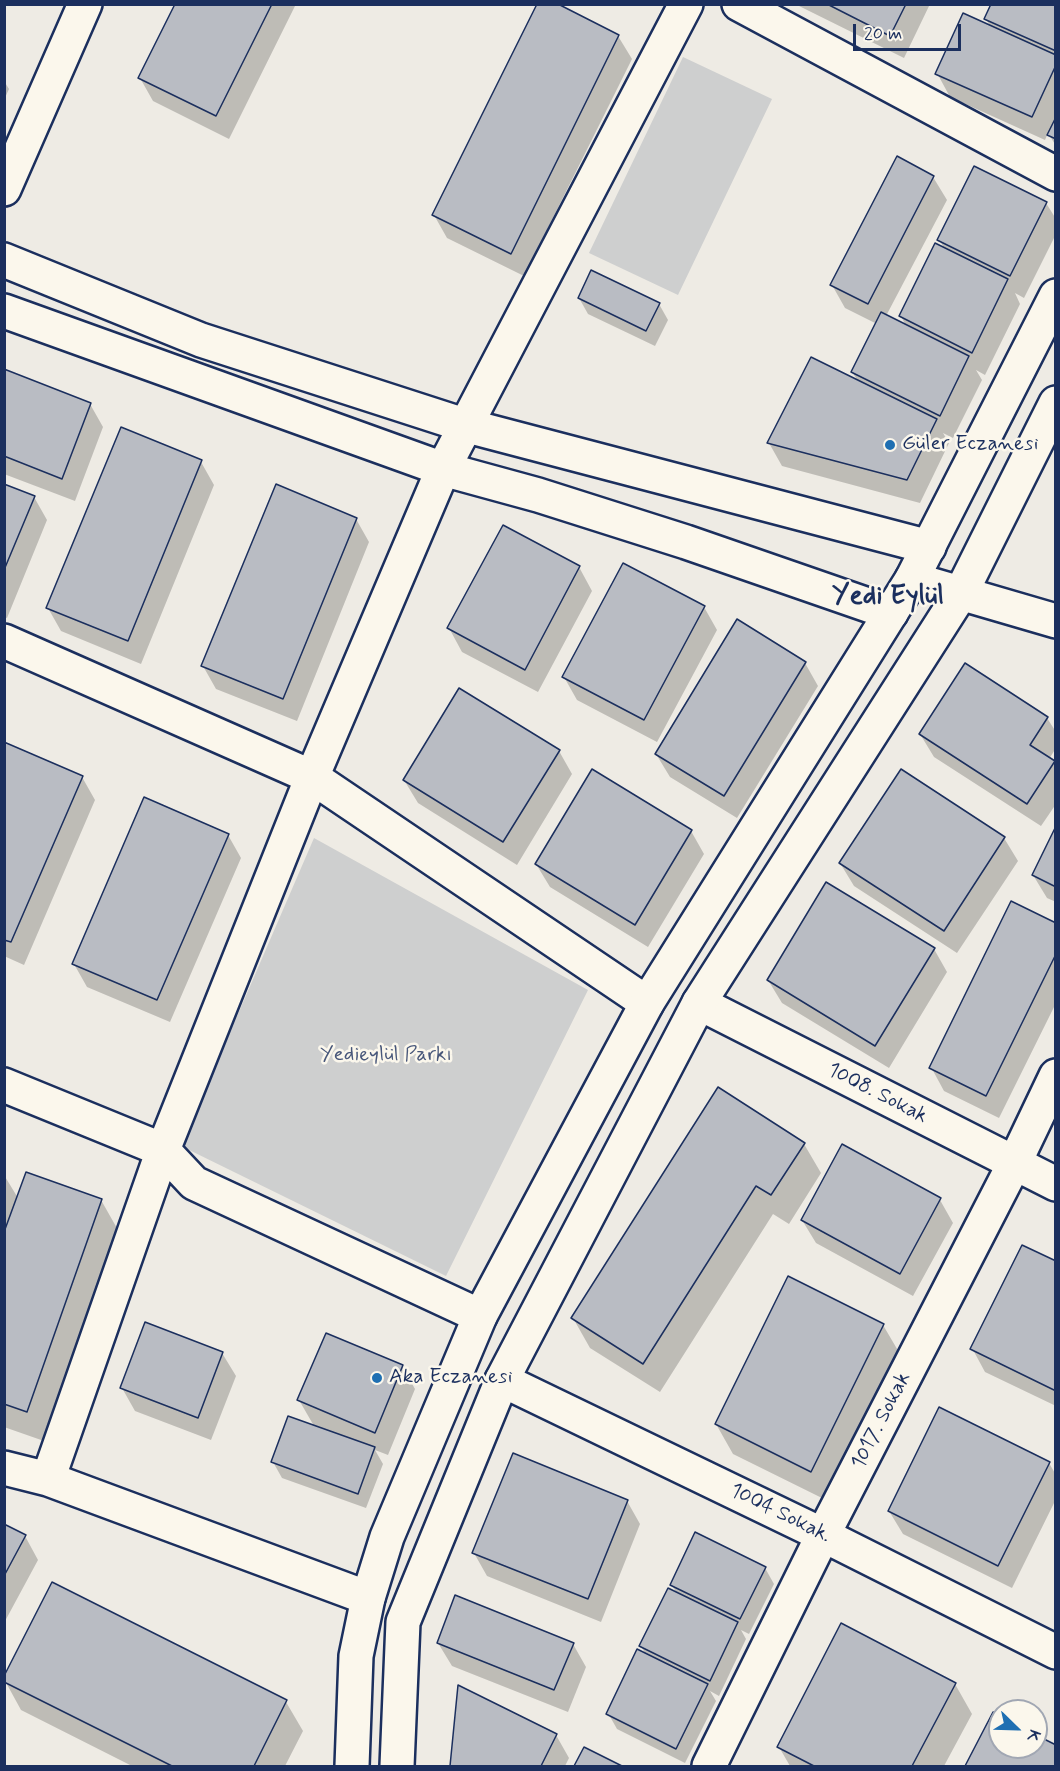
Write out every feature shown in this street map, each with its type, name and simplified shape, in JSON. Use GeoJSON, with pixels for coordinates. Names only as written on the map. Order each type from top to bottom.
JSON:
{"type":"FeatureCollection","features":[{"type":"Feature","properties":{"kind":"street"},"geometry":{"type":"LineString","coordinates":[[4,189],[85,4]]}},
{"type":"Feature","properties":{"kind":"street"},"geometry":{"type":"LineString","coordinates":[[48,1479],[163,1150],[312,777],[443,469],[686,4]]}},
{"type":"Feature","properties":{"kind":"street"},"geometry":{"type":"LineString","coordinates":[[739,4],[1056,174]]}},
{"type":"Feature","properties":{"kind":"street"},"geometry":{"type":"LineString","coordinates":[[4,260],[201,340],[464,425],[929,547]]}},
{"type":"Feature","properties":{"kind":"street"},"geometry":{"type":"LineString","coordinates":[[352,1767],[356,1656],[368,1598],[387,1537],[480,1316],[647,1004],[912,579],[1056,296]]}},
{"type":"Feature","properties":{"kind":"street"},"geometry":{"type":"LineString","coordinates":[[4,311],[443,469],[538,495],[686,542],[891,613]]}},
{"type":"Feature","properties":{"kind":"street"},"geometry":{"type":"LineString","coordinates":[[397,1767],[403,1622],[502,1380],[699,1003],[962,593],[1056,403]]}},
{"type":"Feature","properties":{"kind":"street"},"geometry":{"type":"LineString","coordinates":[[912,579],[1056,621]]}},
{"type":"Feature","properties":{"kind":"street"},"geometry":{"type":"LineString","coordinates":[[4,641],[312,777],[647,1004]]}},
{"type":"Feature","properties":{"kind":"street","name":"1008. Sokak"},"geometry":{"type":"LineString","coordinates":[[699,1003],[1056,1184]]}},
{"type":"Feature","properties":{"kind":"street","name":"1017. Sokak"},"geometry":{"type":"LineString","coordinates":[[710,1767],[823,1535],[1014,1164],[1056,1076]]}},
{"type":"Feature","properties":{"kind":"street"},"geometry":{"type":"LineString","coordinates":[[4,1084],[163,1150],[194,1183],[480,1316]]}},
{"type":"Feature","properties":{"kind":"street","name":"1004 Sokak."},"geometry":{"type":"LineString","coordinates":[[502,1380],[823,1535],[1056,1652]]}},
{"type":"Feature","properties":{"kind":"street"},"geometry":{"type":"LineString","coordinates":[[4,1468],[48,1479],[368,1598]]}},
{"type":"Feature","properties":{"kind":"green space"},"geometry":{"type":"Polygon","coordinates":[[[683,57],[772,99],[678,295],[589,253],[683,57]]]}},
{"type":"Feature","properties":{"kind":"green space","name":"Yedieylül Parkı"},"geometry":{"type":"Polygon","coordinates":[[[314,838],[588,990],[446,1276],[181,1146],[314,838]]]}},
{"type":"Feature","properties":{"kind":"building"},"geometry":{"type":"Polygon","coordinates":[[[175,4],[272,4],[216,116],[138,78],[175,4]]]}},
{"type":"Feature","properties":{"kind":"building"},"geometry":{"type":"Polygon","coordinates":[[[537,4],[558,4],[619,35],[511,254],[432,215],[537,4]]]}},
{"type":"Feature","properties":{"kind":"building"},"geometry":{"type":"Polygon","coordinates":[[[827,4],[906,4],[890,36],[827,4]]]}},
{"type":"Feature","properties":{"kind":"building"},"geometry":{"type":"Polygon","coordinates":[[[991,4],[1056,4],[1056,51],[984,19],[991,4]]]}},
{"type":"Feature","properties":{"kind":"building"},"geometry":{"type":"Polygon","coordinates":[[[963,13],[1056,55],[1056,65],[1032,117],[935,74],[963,13]]]}},
{"type":"Feature","properties":{"kind":"building"},"geometry":{"type":"Polygon","coordinates":[[[1056,117],[1056,139],[1047,135],[1056,117]]]}},
{"type":"Feature","properties":{"kind":"building"},"geometry":{"type":"Polygon","coordinates":[[[897,156],[934,176],[868,304],[830,285],[897,156]]]}},
{"type":"Feature","properties":{"kind":"building"},"geometry":{"type":"Polygon","coordinates":[[[974,166],[1047,202],[1010,276],[937,240],[974,166]]]}},
{"type":"Feature","properties":{"kind":"building"},"geometry":{"type":"Polygon","coordinates":[[[935,243],[1008,279],[972,353],[899,316],[935,243]]]}},
{"type":"Feature","properties":{"kind":"building"},"geometry":{"type":"Polygon","coordinates":[[[591,270],[660,303],[646,331],[578,298],[591,270]]]}},
{"type":"Feature","properties":{"kind":"building"},"geometry":{"type":"Polygon","coordinates":[[[881,312],[969,356],[940,416],[851,372],[881,312]]]}},
{"type":"Feature","properties":{"kind":"building"},"geometry":{"type":"Polygon","coordinates":[[[811,357],[937,419],[907,480],[767,443],[811,357]]]}},
{"type":"Feature","properties":{"kind":"building"},"geometry":{"type":"Polygon","coordinates":[[[4,369],[91,403],[62,479],[4,456],[4,369]]]}},
{"type":"Feature","properties":{"kind":"building"},"geometry":{"type":"Polygon","coordinates":[[[121,427],[202,460],[128,641],[46,608],[121,427]]]}},
{"type":"Feature","properties":{"kind":"building"},"geometry":{"type":"Polygon","coordinates":[[[4,484],[35,496],[4,570],[4,484]]]}},
{"type":"Feature","properties":{"kind":"building"},"geometry":{"type":"Polygon","coordinates":[[[276,484],[357,518],[283,699],[201,666],[276,484]]]}},
{"type":"Feature","properties":{"kind":"building"},"geometry":{"type":"Polygon","coordinates":[[[503,525],[580,566],[525,670],[447,628],[503,525]]]}},
{"type":"Feature","properties":{"kind":"building"},"geometry":{"type":"Polygon","coordinates":[[[623,563],[705,606],[644,720],[562,677],[623,563]]]}},
{"type":"Feature","properties":{"kind":"building"},"geometry":{"type":"Polygon","coordinates":[[[737,619],[806,662],[724,796],[655,754],[737,619]]]}},
{"type":"Feature","properties":{"kind":"building"},"geometry":{"type":"Polygon","coordinates":[[[965,663],[1048,717],[1030,745],[1055,761],[1027,804],[919,734],[965,663]]]}},
{"type":"Feature","properties":{"kind":"building"},"geometry":{"type":"Polygon","coordinates":[[[459,688],[560,750],[503,842],[403,780],[459,688]]]}},
{"type":"Feature","properties":{"kind":"building"},"geometry":{"type":"Polygon","coordinates":[[[4,742],[83,776],[11,942],[4,940],[4,742]]]}},
{"type":"Feature","properties":{"kind":"building"},"geometry":{"type":"Polygon","coordinates":[[[592,769],[692,830],[635,925],[535,864],[592,769]]]}},
{"type":"Feature","properties":{"kind":"building"},"geometry":{"type":"Polygon","coordinates":[[[901,769],[1005,837],[944,931],[839,863],[901,769]]]}},
{"type":"Feature","properties":{"kind":"building"},"geometry":{"type":"Polygon","coordinates":[[[144,797],[229,834],[157,1000],[72,964],[144,797]]]}},
{"type":"Feature","properties":{"kind":"building"},"geometry":{"type":"Polygon","coordinates":[[[1056,826],[1056,887],[1032,875],[1056,826]]]}},
{"type":"Feature","properties":{"kind":"building"},"geometry":{"type":"Polygon","coordinates":[[[826,882],[935,948],[875,1046],[767,980],[826,882]]]}},
{"type":"Feature","properties":{"kind":"building"},"geometry":{"type":"Polygon","coordinates":[[[1011,901],[1056,923],[1056,954],[986,1096],[929,1068],[1011,901]]]}},
{"type":"Feature","properties":{"kind":"building"},"geometry":{"type":"Polygon","coordinates":[[[718,1087],[805,1143],[771,1195],[756,1186],[643,1364],[571,1318],[718,1087]]]}},
{"type":"Feature","properties":{"kind":"building"},"geometry":{"type":"Polygon","coordinates":[[[842,1144],[941,1198],[900,1274],[801,1220],[842,1144]]]}},
{"type":"Feature","properties":{"kind":"building"},"geometry":{"type":"Polygon","coordinates":[[[26,1172],[102,1199],[27,1412],[4,1404],[4,1232],[26,1172]]]}},
{"type":"Feature","properties":{"kind":"building"},"geometry":{"type":"Polygon","coordinates":[[[1022,1245],[1056,1261],[1056,1391],[970,1349],[1022,1245]]]}},
{"type":"Feature","properties":{"kind":"building"},"geometry":{"type":"Polygon","coordinates":[[[788,1276],[884,1324],[811,1472],[715,1424],[788,1276]]]}},
{"type":"Feature","properties":{"kind":"building"},"geometry":{"type":"Polygon","coordinates":[[[145,1322],[223,1352],[198,1418],[120,1388],[145,1322]]]}},
{"type":"Feature","properties":{"kind":"building"},"geometry":{"type":"Polygon","coordinates":[[[326,1333],[403,1365],[375,1433],[297,1400],[326,1333]]]}},
{"type":"Feature","properties":{"kind":"building"},"geometry":{"type":"Polygon","coordinates":[[[939,1407],[1050,1462],[998,1566],[888,1511],[939,1407]]]}},
{"type":"Feature","properties":{"kind":"building"},"geometry":{"type":"Polygon","coordinates":[[[288,1416],[375,1447],[358,1494],[271,1462],[288,1416]]]}},
{"type":"Feature","properties":{"kind":"building"},"geometry":{"type":"Polygon","coordinates":[[[513,1453],[628,1500],[588,1599],[472,1553],[513,1453]]]}},
{"type":"Feature","properties":{"kind":"building"},"geometry":{"type":"Polygon","coordinates":[[[4,1524],[26,1535],[4,1576],[4,1524]]]}},
{"type":"Feature","properties":{"kind":"building"},"geometry":{"type":"Polygon","coordinates":[[[695,1532],[766,1567],[740,1619],[670,1585],[695,1532]]]}},
{"type":"Feature","properties":{"kind":"building"},"geometry":{"type":"Polygon","coordinates":[[[52,1582],[287,1700],[254,1766],[172,1766],[4,1682],[4,1676],[52,1582]]]}},
{"type":"Feature","properties":{"kind":"building"},"geometry":{"type":"Polygon","coordinates":[[[668,1588],[738,1622],[710,1681],[639,1646],[668,1588]]]}},
{"type":"Feature","properties":{"kind":"building"},"geometry":{"type":"Polygon","coordinates":[[[455,1595],[574,1643],[554,1690],[437,1643],[455,1595]]]}},
{"type":"Feature","properties":{"kind":"building"},"geometry":{"type":"Polygon","coordinates":[[[841,1623],[956,1683],[912,1766],[814,1766],[777,1747],[841,1623]]]}},
{"type":"Feature","properties":{"kind":"building"},"geometry":{"type":"Polygon","coordinates":[[[637,1649],[708,1684],[676,1749],[606,1714],[637,1649]]]}},
{"type":"Feature","properties":{"kind":"building"},"geometry":{"type":"Polygon","coordinates":[[[458,1685],[557,1734],[541,1766],[450,1766],[458,1685]]]}},
{"type":"Feature","properties":{"kind":"building"},"geometry":{"type":"Polygon","coordinates":[[[988,1722],[988,1759],[1048,1759],[1048,1741],[1056,1745],[1056,1766],[965,1766],[988,1722]]]}},
{"type":"Feature","properties":{"kind":"building"},"geometry":{"type":"Polygon","coordinates":[[[584,1747],[622,1766],[574,1766],[584,1747]]]}},
{"type":"Feature","properties":{"kind":"place","name":"Güler Eczanesi"},"geometry":{"type":"Point","coordinates":[890,445]}},
{"type":"Feature","properties":{"kind":"place","name":"Aka Eczanesi"},"geometry":{"type":"Point","coordinates":[377,1378]}},
{"type":"Feature","properties":{"kind":"district","name":"Yedi Eylül"},"geometry":{"type":"Point","coordinates":[888,597]}}]}
